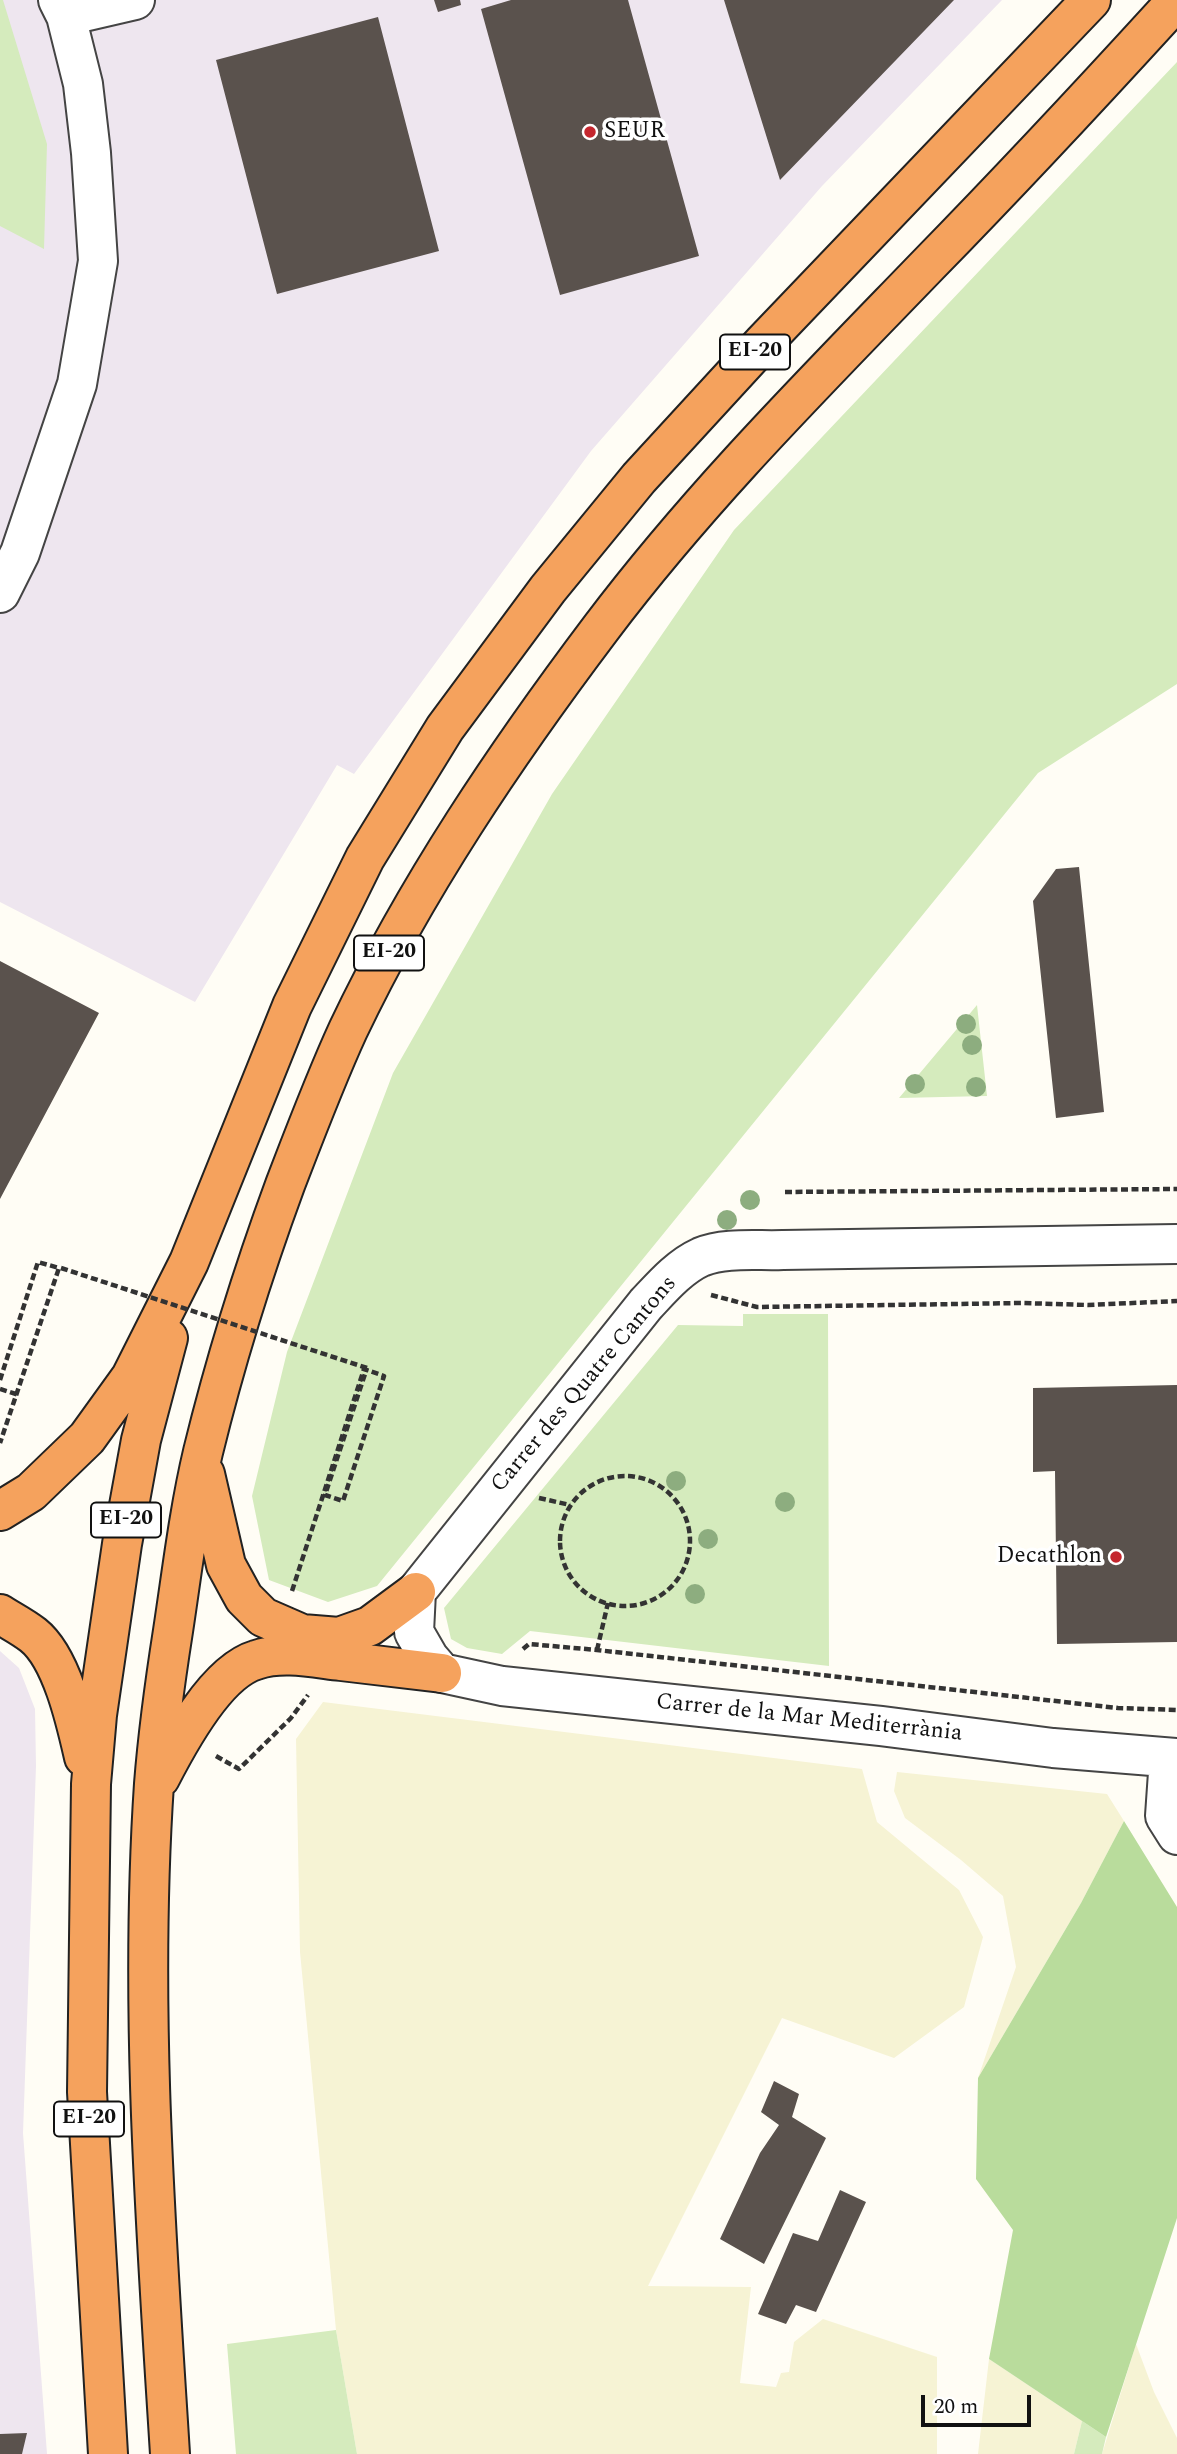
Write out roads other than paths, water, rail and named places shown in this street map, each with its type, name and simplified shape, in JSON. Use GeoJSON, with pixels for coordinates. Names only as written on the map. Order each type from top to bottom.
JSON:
{"type":"FeatureCollection","features":[{"type":"Feature","properties":{"kind":"highway","name":"EI-20"},"geometry":{"type":"LineString","coordinates":[[108,2454],[87,2092],[91,1784],[97,1715],[138,1453],[189,1262],[292,1006],[365,858],[446,728],[548,589],[639,478],[763,343],[1091,0]]}},
{"type":"Feature","properties":{"kind":"highway","name":"EI-20"},"geometry":{"type":"LineString","coordinates":[[170,2454],[150,2081],[148,1941],[154,1789],[160,1718],[185,1549],[202,1457],[234,1336],[306,1128],[349,1029],[420,895],[497,772],[603,626],[697,512],[805,392],[1058,131],[1177,0]]}},
{"type":"Feature","properties":{"kind":"highway"},"geometry":{"type":"LineString","coordinates":[[0,1511],[32,1492],[87,1438],[131,1377],[189,1262]]}},
{"type":"Feature","properties":{"kind":"highway"},"geometry":{"type":"LineString","coordinates":[[202,1457],[226,1565],[244,1598],[263,1617],[302,1634],[339,1637],[370,1626],[416,1592]]}},
{"type":"Feature","properties":{"kind":"highway"},"geometry":{"type":"LineString","coordinates":[[0,1614],[35,1636],[51,1659],[78,1729],[91,1784]]}},
{"type":"Feature","properties":{"kind":"highway"},"geometry":{"type":"LineString","coordinates":[[154,1789],[175,1749],[219,1687],[237,1670],[256,1660],[294,1656],[442,1673]]}},
{"type":"Feature","properties":{"kind":"street"},"geometry":{"type":"LineString","coordinates":[[0,593],[20,553],[77,384],[98,261],[83,84],[62,8],[135,0]]}},
{"type":"Feature","properties":{"kind":"street","name":"Carrer des Quatre Cantons"},"geometry":{"type":"LineString","coordinates":[[416,1592],[646,1304],[675,1275],[701,1257],[729,1251],[1177,1244]]}},
{"type":"Feature","properties":{"kind":"street"},"geometry":{"type":"LineString","coordinates":[[416,1592],[414,1632],[429,1658],[442,1673]]}},
{"type":"Feature","properties":{"kind":"street","name":"Carrer de la Mar Mediterrània"},"geometry":{"type":"LineString","coordinates":[[442,1673],[502,1686],[881,1726],[1053,1748],[1173,1758]]}},
{"type":"Feature","properties":{"kind":"street"},"geometry":{"type":"LineString","coordinates":[[1173,1758],[1165,1816],[1177,1835]]}},
{"type":"Feature","properties":{"kind":"place","name":"SEUR"},"geometry":{"type":"Point","coordinates":[590,132]}},
{"type":"Feature","properties":{"kind":"place","name":"Decathlon"},"geometry":{"type":"Point","coordinates":[1116,1557]}}]}
